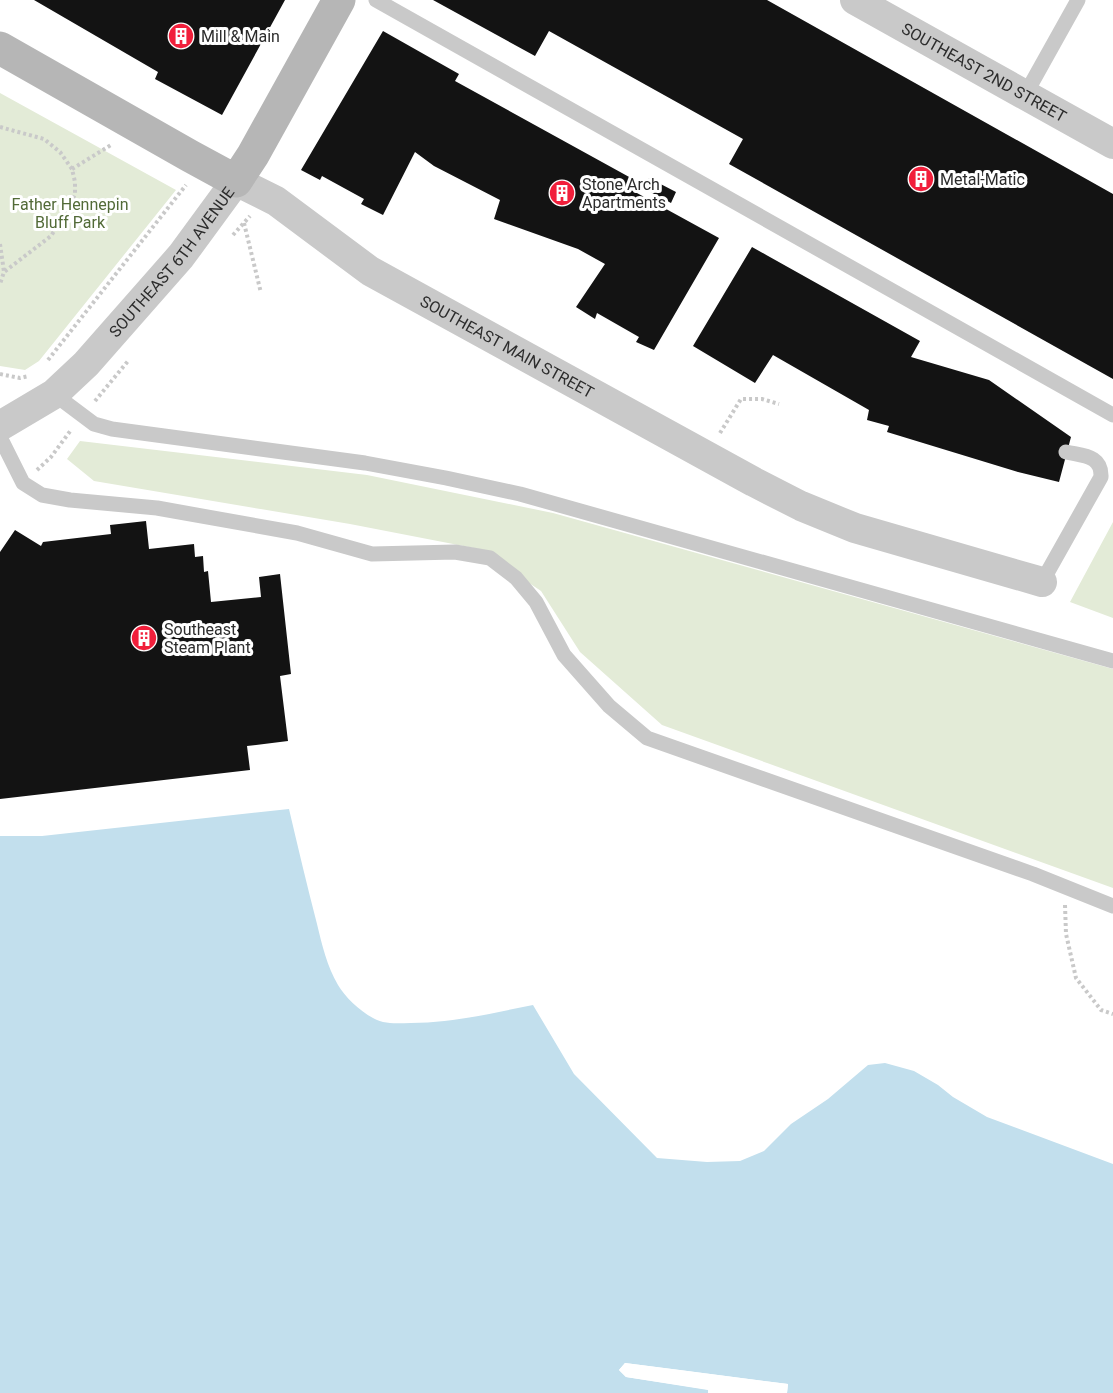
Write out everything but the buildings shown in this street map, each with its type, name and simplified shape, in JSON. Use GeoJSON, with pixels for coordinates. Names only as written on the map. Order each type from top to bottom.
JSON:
{"type":"FeatureCollection","features":[{"type":"Feature","properties":{"kind":"street","name":"SOUTHEAST 6TH AVENUE"},"geometry":{"type":"LineString","coordinates":[[0,426],[44,384],[86,364],[181,256],[253,155],[339,0]]}},
{"type":"Feature","properties":{"kind":"street","name":"SOUTHEAST 2ND STREET"},"geometry":{"type":"LineString","coordinates":[[861,1],[1113,144]]}},
{"type":"Feature","properties":{"kind":"street","name":"SOUTHEAST MAIN STREET"},"geometry":{"type":"LineString","coordinates":[[0,48],[190,156],[276,201],[370,271],[801,506],[855,528],[1042,582]]}},
{"type":"Feature","properties":{"kind":"lane"},"geometry":{"type":"LineString","coordinates":[[376,0],[1113,415]]}},
{"type":"Feature","properties":{"kind":"lane"},"geometry":{"type":"LineString","coordinates":[[1025,95],[1078,0]]}},
{"type":"Feature","properties":{"kind":"lane"},"geometry":{"type":"LineString","coordinates":[[44,384],[94,424],[112,429],[365,463],[520,494],[1113,661]]}},
{"type":"Feature","properties":{"kind":"lane"},"geometry":{"type":"LineString","coordinates":[[0,437],[23,483],[42,495],[70,500],[157,508],[297,533],[372,554],[455,552],[489,558],[516,578],[536,602],[564,655],[609,706],[647,738],[1011,866],[1113,906]]}},
{"type":"Feature","properties":{"kind":"lane"},"geometry":{"type":"LineString","coordinates":[[1042,582],[1101,477],[1098,462],[1066,452]]}},
{"type":"Feature","properties":{"kind":"path"},"geometry":{"type":"LineString","coordinates":[[0,127],[44,139],[60,152],[72,169],[75,182],[75,194],[51,236],[4,272]]}},
{"type":"Feature","properties":{"kind":"path"},"geometry":{"type":"LineString","coordinates":[[72,169],[111,145],[120,150]]}},
{"type":"Feature","properties":{"kind":"path"},"geometry":{"type":"LineString","coordinates":[[41,367],[186,185],[177,180]]}},
{"type":"Feature","properties":{"kind":"path"},"geometry":{"type":"LineString","coordinates":[[244,223],[261,293]]}},
{"type":"Feature","properties":{"kind":"path"},"geometry":{"type":"LineString","coordinates":[[0,244],[4,272],[0,284]]}},
{"type":"Feature","properties":{"kind":"path"},"geometry":{"type":"LineString","coordinates":[[0,374],[44,384]]}},
{"type":"Feature","properties":{"kind":"path"},"geometry":{"type":"LineString","coordinates":[[720,433],[741,399],[762,399],[779,404]]}},
{"type":"Feature","properties":{"kind":"path"},"geometry":{"type":"LineString","coordinates":[[1065,887],[1066,934],[1076,978],[1101,1010],[1113,1014]]}},
{"type":"Feature","properties":{"kind":"green space","name":"Father Hennepin Bluff Park"},"geometry":{"type":"Polygon","coordinates":[[[0,93],[176,190],[39,361],[25,370],[0,366],[0,93]]]}},
{"type":"Feature","properties":{"kind":"green space"},"geometry":{"type":"Polygon","coordinates":[[[80,441],[367,475],[553,513],[1113,669],[1113,888],[662,725],[580,652],[541,591],[479,549],[350,524],[94,481],[67,459],[80,441]]]}},
{"type":"Feature","properties":{"kind":"green space"},"geometry":{"type":"Polygon","coordinates":[[[1113,522],[1113,618],[1070,602],[1113,522]]]}},
{"type":"Feature","properties":{"kind":"water"},"geometry":{"type":"Polygon","coordinates":[[[289,809],[325,955],[338,985],[352,1002],[377,1020],[393,1023],[426,1023],[533,1005],[574,1074],[657,1158],[707,1162],[740,1161],[764,1151],[791,1124],[828,1099],[868,1065],[885,1063],[914,1071],[987,1117],[1113,1164],[1113,1393],[787,1393],[788,1384],[625,1363],[619,1370],[626,1377],[708,1390],[708,1393],[0,1393],[0,836],[42,836],[289,809]]]}},
{"type":"Feature","properties":{"kind":"pier"},"geometry":{"type":"Polygon","coordinates":[[[625,1363],[788,1384],[787,1393],[784,1393],[785,1387],[626,1366],[623,1370],[627,1374],[709,1387],[711,1390],[626,1377],[619,1370],[625,1363]]]}},
{"type":"Feature","properties":{"kind":"place","name":"Mill & Main"},"geometry":{"type":"Point","coordinates":[181,36]}},
{"type":"Feature","properties":{"kind":"place","name":"Metal-Matic"},"geometry":{"type":"Point","coordinates":[921,179]}},
{"type":"Feature","properties":{"kind":"place","name":"Stone Arch Apartments"},"geometry":{"type":"Point","coordinates":[562,193]}},
{"type":"Feature","properties":{"kind":"place","name":"Southeast Steam Plant"},"geometry":{"type":"Point","coordinates":[144,638]}}]}
